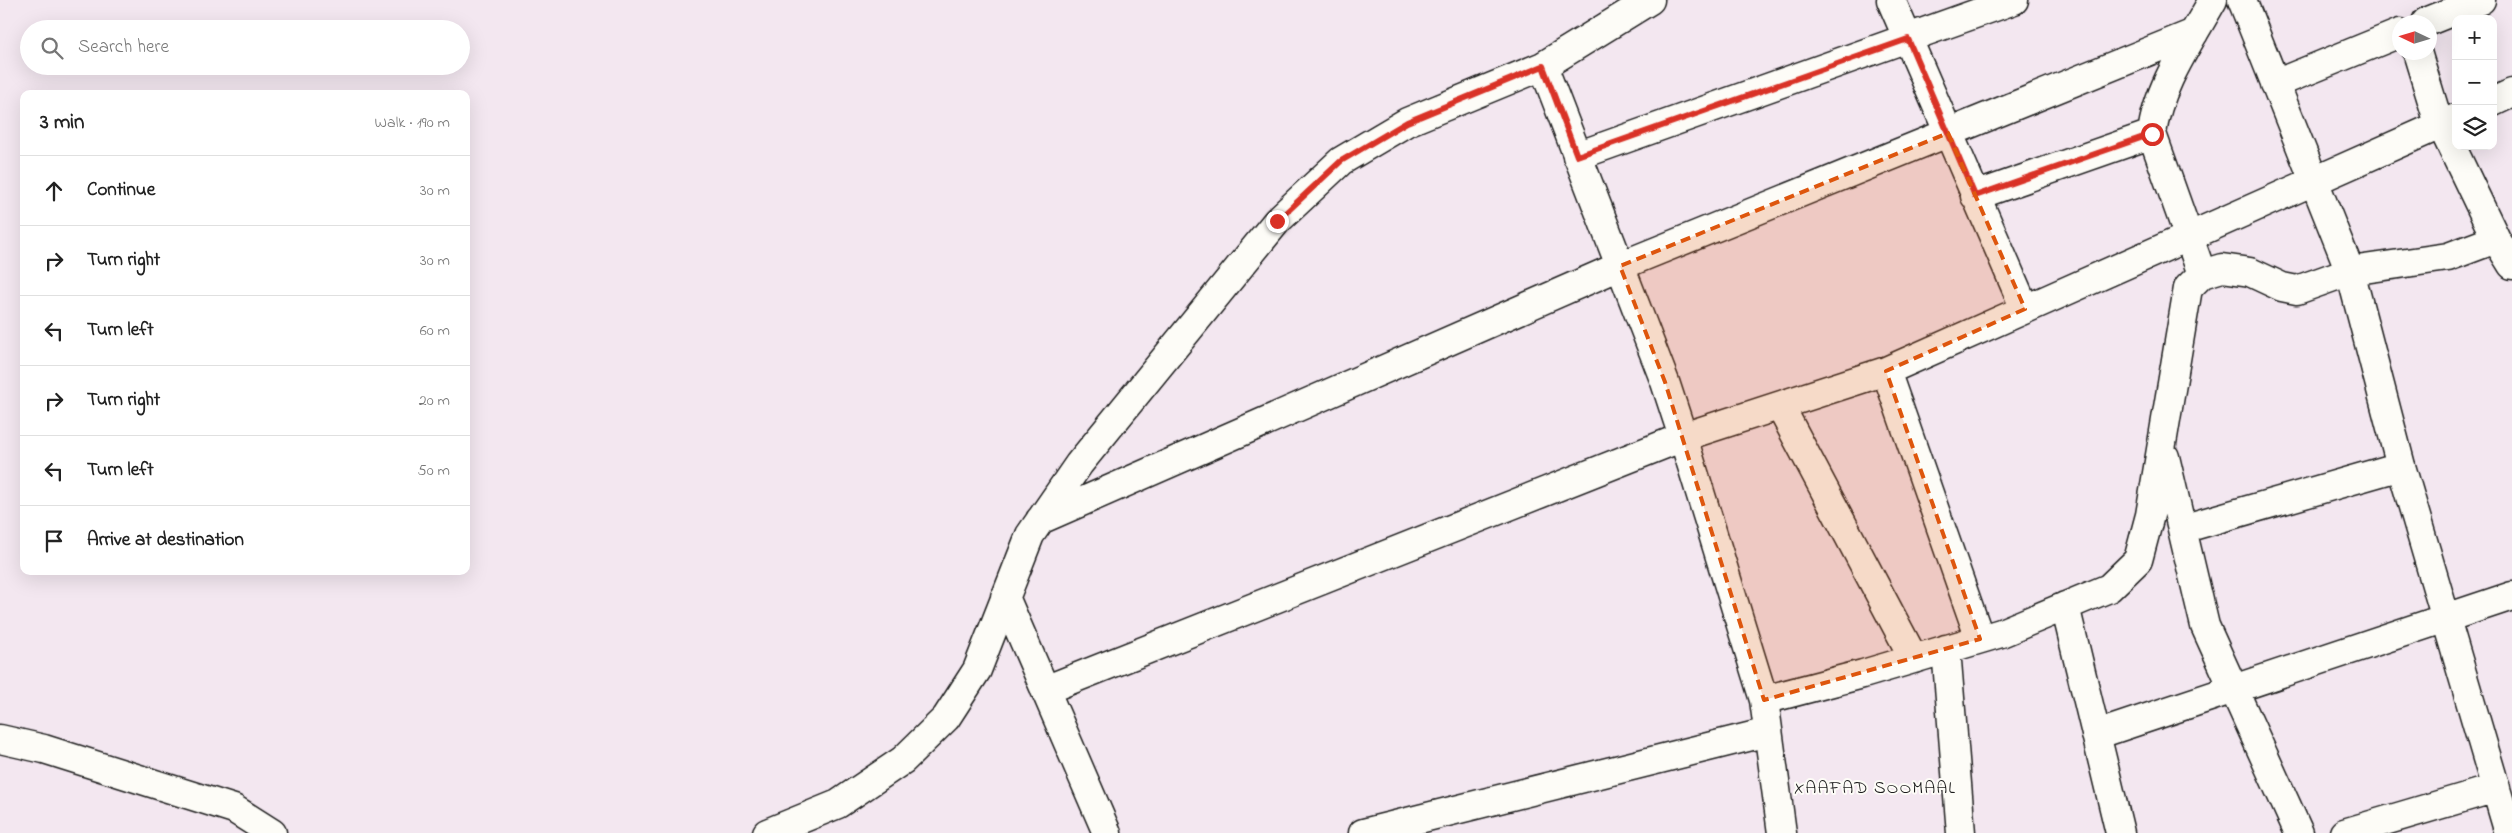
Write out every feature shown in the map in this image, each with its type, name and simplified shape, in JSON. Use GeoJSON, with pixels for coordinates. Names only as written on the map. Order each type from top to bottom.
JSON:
{"type":"FeatureCollection","features":[{"type":"Feature","properties":{"kind":"street"},"geometry":{"type":"LineString","coordinates":[[767,833],[838,804],[903,760],[946,718],[977,670],[1030,534],[1080,464],[1277,221],[1341,161],[1407,122],[1543,66],[1650,0]]}},
{"type":"Feature","properties":{"kind":"street"},"geometry":{"type":"LineString","coordinates":[[1891,0],[2024,309]]}},
{"type":"Feature","properties":{"kind":"street"},"geometry":{"type":"LineString","coordinates":[[1577,156],[2014,0]]}},
{"type":"Feature","properties":{"kind":"street"},"geometry":{"type":"LineString","coordinates":[[2202,274],[2152,134],[2154,113],[2162,93],[2213,0]]}},
{"type":"Feature","properties":{"kind":"street"},"geometry":{"type":"LineString","coordinates":[[2423,15],[2426,0]]}},
{"type":"Feature","properties":{"kind":"street"},"geometry":{"type":"LineString","coordinates":[[2437,18],[2481,0]]}},
{"type":"Feature","properties":{"kind":"street"},"geometry":{"type":"LineString","coordinates":[[2251,3],[2275,84],[2350,271],[2401,466],[2509,833]]}},
{"type":"Feature","properties":{"kind":"street"},"geometry":{"type":"LineString","coordinates":[[1040,520],[1620,266],[2194,33]]}},
{"type":"Feature","properties":{"kind":"street"},"geometry":{"type":"LineString","coordinates":[[2275,84],[2392,36]]}},
{"type":"Feature","properties":{"kind":"street"},"geometry":{"type":"LineString","coordinates":[[2421,60],[2496,239],[2512,265]]}},
{"type":"Feature","properties":{"kind":"street"},"geometry":{"type":"LineString","coordinates":[[1543,66],[1665,382],[1683,437],[1764,700],[1782,833]]}},
{"type":"Feature","properties":{"kind":"street"},"geometry":{"type":"LineString","coordinates":[[2497,100],[2512,93]]}},
{"type":"Feature","properties":{"kind":"street"},"geometry":{"type":"LineString","coordinates":[[1045,690],[1683,437],[1886,371],[2448,122]]}},
{"type":"Feature","properties":{"kind":"street"},"geometry":{"type":"LineString","coordinates":[[1975,196],[2152,134]]}},
{"type":"Feature","properties":{"kind":"street"},"geometry":{"type":"LineString","coordinates":[[1764,700],[1980,639],[2109,588],[2138,560],[2150,514],[2188,288],[2202,274],[2222,268],[2250,272],[2282,287],[2297,290],[2350,271],[2448,257],[2496,239]]}},
{"type":"Feature","properties":{"kind":"street"},"geometry":{"type":"LineString","coordinates":[[1886,371],[1980,639]]}},
{"type":"Feature","properties":{"kind":"street"},"geometry":{"type":"LineString","coordinates":[[1780,406],[1914,659]]}},
{"type":"Feature","properties":{"kind":"street"},"geometry":{"type":"LineString","coordinates":[[2162,444],[2205,626],[2299,833]]}},
{"type":"Feature","properties":{"kind":"street"},"geometry":{"type":"LineString","coordinates":[[2182,529],[2401,466]]}},
{"type":"Feature","properties":{"kind":"street"},"geometry":{"type":"LineString","coordinates":[[2096,735],[2512,596]]}},
{"type":"Feature","properties":{"kind":"street"},"geometry":{"type":"LineString","coordinates":[[1004,597],[1108,833]]}},
{"type":"Feature","properties":{"kind":"street"},"geometry":{"type":"LineString","coordinates":[[2064,606],[2120,833]]}},
{"type":"Feature","properties":{"kind":"street"},"geometry":{"type":"LineString","coordinates":[[1946,649],[1961,833]]}},
{"type":"Feature","properties":{"kind":"street"},"geometry":{"type":"LineString","coordinates":[[1363,833],[1768,732]]}},
{"type":"Feature","properties":{"kind":"street"},"geometry":{"type":"LineString","coordinates":[[0,739],[44,749],[234,809],[272,833]]}},
{"type":"Feature","properties":{"kind":"street"},"geometry":{"type":"LineString","coordinates":[[2344,833],[2496,788]]}},
{"type":"Feature","properties":{"kind":"highlighted area"},"geometry":{"type":"Polygon","coordinates":[[[1948,133],[2025,309],[1886,371],[1980,639],[1764,700],[1665,382],[1620,266],[1948,133]]]}},
{"type":"Feature","properties":{"kind":"district","name":"XAAFAD SOOMAAL"},"geometry":{"type":"Point","coordinates":[1875,789]}},
{"type":"Feature","properties":{"kind":"route"},"geometry":{"type":"LineString","coordinates":[[1277,221],[1341,161],[1407,122],[1543,66],[1577,156],[1908,39],[1975,196],[2152,134]]}}]}
